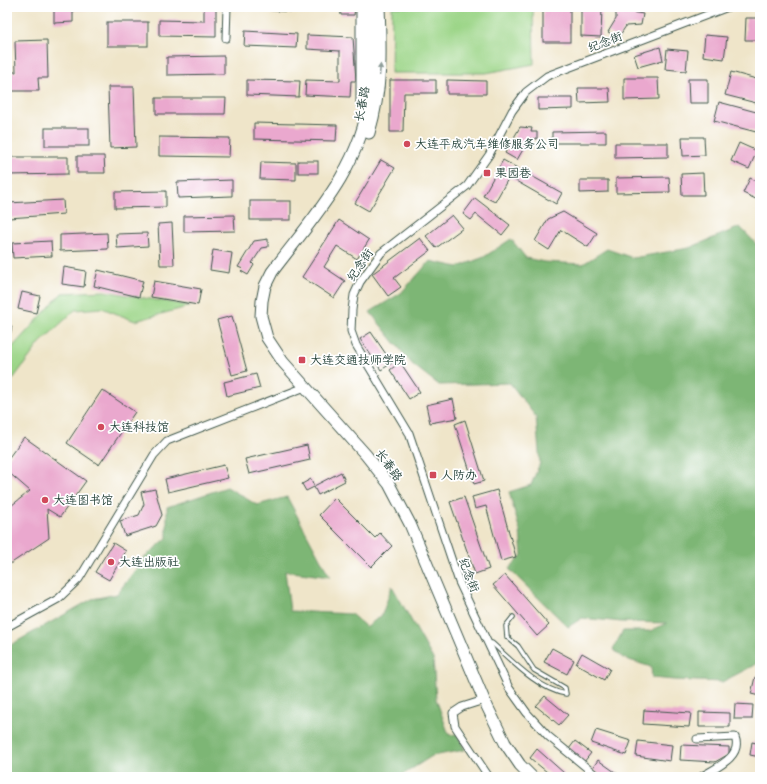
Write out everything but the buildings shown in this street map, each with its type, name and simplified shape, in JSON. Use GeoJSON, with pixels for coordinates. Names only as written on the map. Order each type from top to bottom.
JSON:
{"type":"FeatureCollection","features":[{"type":"Feature","properties":{"kind":"main road","name":"长春路"},"geometry":{"type":"LineString","coordinates":[[331,194],[333,182],[353,139],[362,105],[362,7]]}},
{"type":"Feature","properties":{"kind":"main road","name":"长春路"},"geometry":{"type":"LineString","coordinates":[[370,7],[372,68],[369,100],[363,128],[353,157],[331,194],[272,272],[264,286],[261,316],[267,338],[274,352],[366,454],[389,484],[401,506],[484,700],[505,743],[520,765],[532,777]]}},
{"type":"Feature","properties":{"kind":"main road","name":"长春路"},"geometry":{"type":"LineString","coordinates":[[331,194],[346,180],[356,163],[366,142],[376,107],[381,66],[379,7]]}},
{"type":"Feature","properties":{"kind":"street"},"geometry":{"type":"LineString","coordinates":[[226,38],[227,7]]}},
{"type":"Feature","properties":{"kind":"street","name":"纪念街"},"geometry":{"type":"LineString","coordinates":[[598,777],[548,736],[527,713],[509,688],[486,643],[459,582],[409,433],[356,345],[351,331],[354,295],[360,282],[381,252],[467,186],[489,154],[512,111],[526,92],[547,76],[728,7]]}},
{"type":"Feature","properties":{"kind":"street"},"geometry":{"type":"LineString","coordinates":[[7,627],[58,599],[79,579],[154,455],[168,441],[305,387]]}},
{"type":"Feature","properties":{"kind":"street"},"geometry":{"type":"LineString","coordinates":[[484,700],[462,707],[453,713],[455,726],[489,777]]}},
{"type":"Feature","properties":{"kind":"street"},"geometry":{"type":"LineString","coordinates":[[697,738],[735,737],[738,744],[734,755],[701,777]]}},
{"type":"Feature","properties":{"kind":"lane"},"geometry":{"type":"LineString","coordinates":[[486,643],[492,643],[527,674],[558,693],[566,694],[565,688],[534,670],[518,646],[507,637],[506,626],[513,617]]}},
{"type":"Feature","properties":{"kind":"green space"},"geometry":{"type":"Polygon","coordinates":[[[392,7],[533,7],[534,64],[486,73],[391,73],[392,7]]]}},
{"type":"Feature","properties":{"kind":"green space"},"geometry":{"type":"Polygon","coordinates":[[[740,227],[760,248],[760,662],[722,682],[652,678],[651,667],[623,658],[613,649],[623,631],[650,631],[667,623],[622,622],[582,618],[568,627],[509,569],[522,555],[520,531],[509,492],[531,485],[540,463],[536,417],[510,383],[439,385],[412,364],[370,312],[401,293],[430,261],[458,267],[484,257],[511,239],[526,258],[544,262],[583,264],[607,249],[633,258],[689,248],[740,227]]]}},
{"type":"Feature","properties":{"kind":"green space"},"geometry":{"type":"Polygon","coordinates":[[[104,291],[191,306],[135,321],[102,308],[75,310],[40,343],[7,387],[7,353],[62,293],[104,291]]]}},
{"type":"Feature","properties":{"kind":"green space"},"geometry":{"type":"Polygon","coordinates":[[[227,487],[257,505],[287,497],[330,577],[285,571],[290,611],[351,614],[366,627],[382,615],[392,586],[433,659],[436,699],[449,735],[457,734],[465,750],[432,756],[399,777],[7,777],[7,647],[92,599],[117,594],[145,557],[167,538],[167,507],[227,487]]]}},
{"type":"Feature","properties":{"kind":"place","name":"大连平成汽车维修服务公司"},"geometry":{"type":"Point","coordinates":[407,144]}},
{"type":"Feature","properties":{"kind":"place","name":"果园巷"},"geometry":{"type":"Point","coordinates":[487,173]}},
{"type":"Feature","properties":{"kind":"place","name":"大连交通技师学院"},"geometry":{"type":"Point","coordinates":[302,360]}},
{"type":"Feature","properties":{"kind":"place","name":"大连科技馆"},"geometry":{"type":"Point","coordinates":[101,427]}},
{"type":"Feature","properties":{"kind":"place","name":"人防办"},"geometry":{"type":"Point","coordinates":[433,475]}},
{"type":"Feature","properties":{"kind":"place","name":"大连图书馆"},"geometry":{"type":"Point","coordinates":[45,500]}},
{"type":"Feature","properties":{"kind":"place","name":"大连出版社"},"geometry":{"type":"Point","coordinates":[111,562]}}]}
